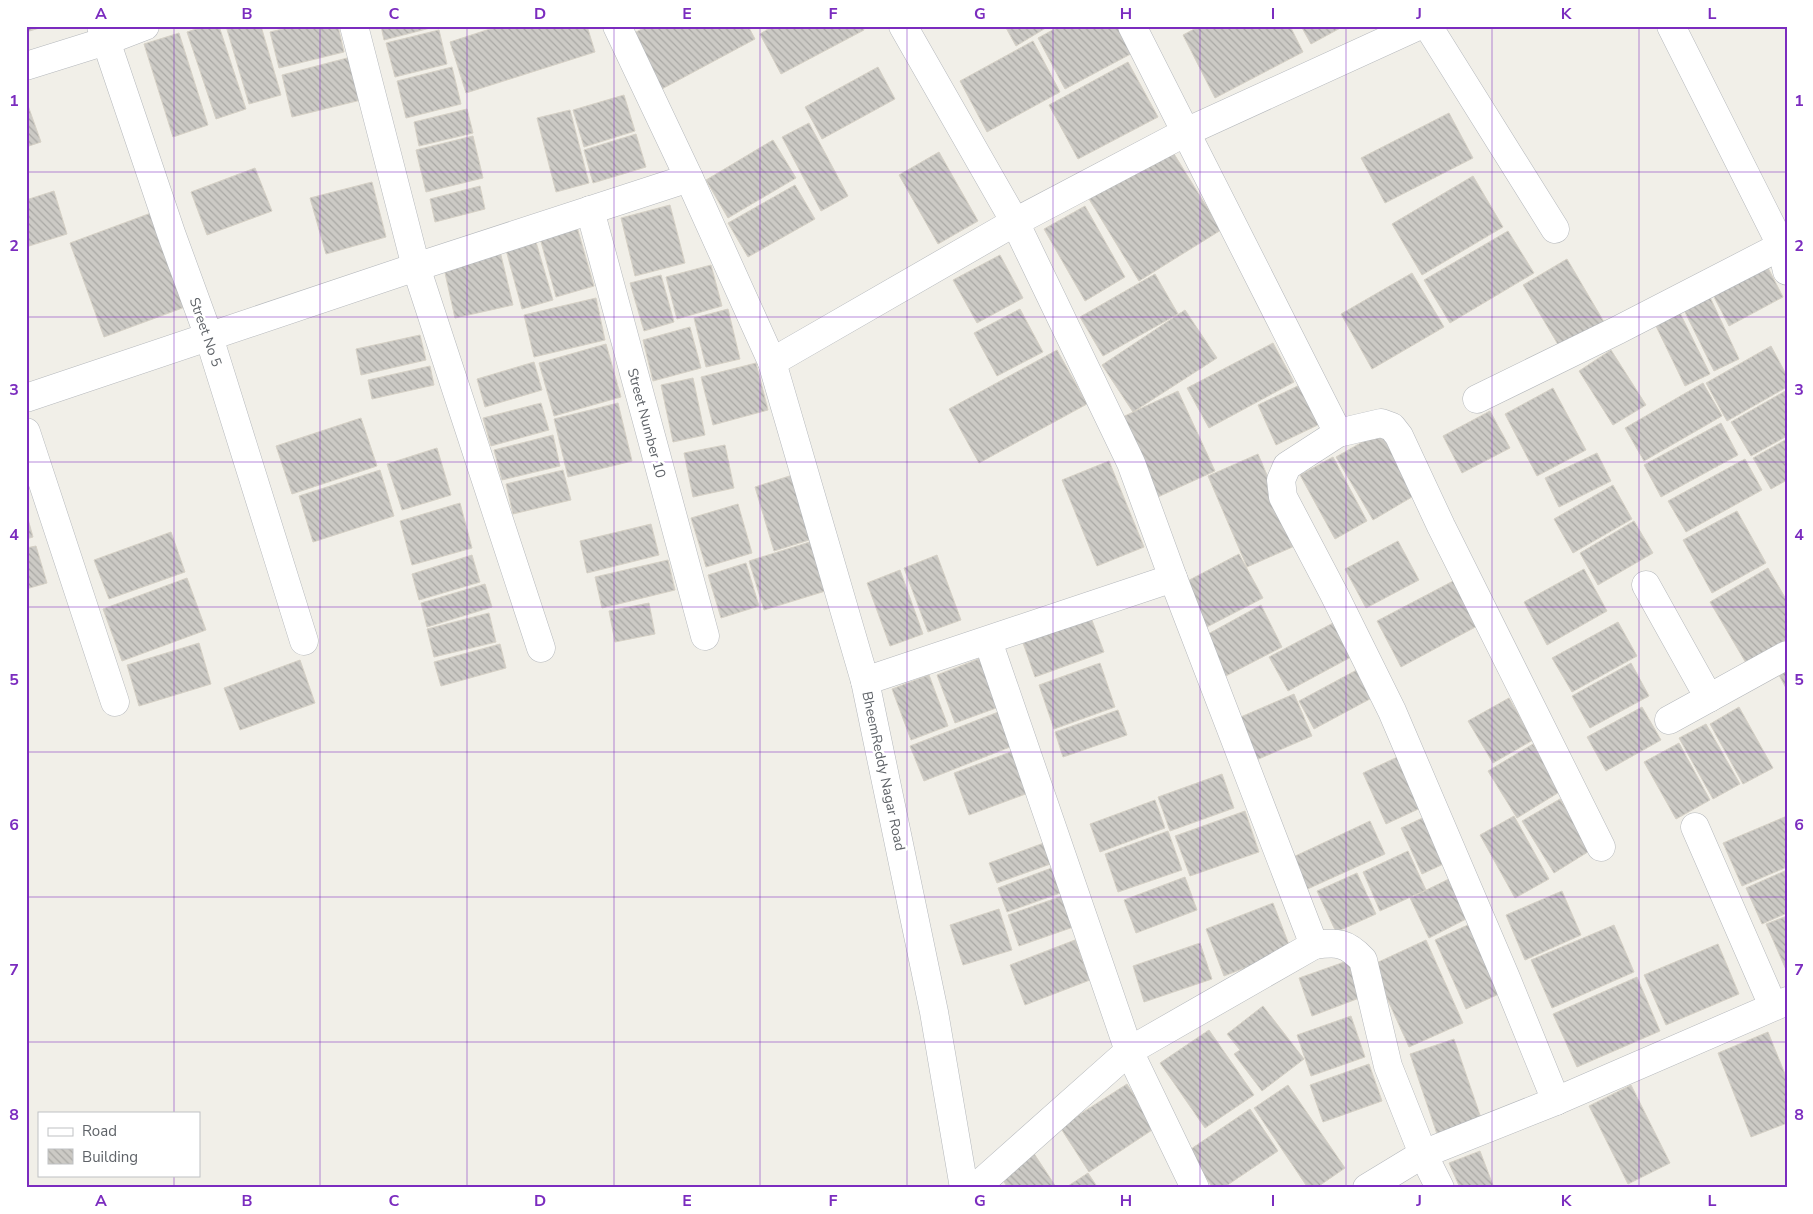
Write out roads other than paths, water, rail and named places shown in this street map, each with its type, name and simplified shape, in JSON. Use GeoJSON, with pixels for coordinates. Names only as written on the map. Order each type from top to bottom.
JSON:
{"type":"FeatureCollection","features":[{"type":"Feature","properties":{"kind":"street"},"geometry":{"type":"LineString","coordinates":[[26,66],[104,34],[146,26]]}},
{"type":"Feature","properties":{"kind":"street"},"geometry":{"type":"LineString","coordinates":[[354,26],[416,267],[541,648]]}},
{"type":"Feature","properties":{"kind":"street","name":"BheemReddy Nagar Road"},"geometry":{"type":"LineString","coordinates":[[617,26],[689,178],[772,362],[865,681],[934,1012],[964,1188]]}},
{"type":"Feature","properties":{"kind":"street"},"geometry":{"type":"LineString","coordinates":[[903,26],[1015,222],[1131,463],[1173,578],[1314,945]]}},
{"type":"Feature","properties":{"kind":"street"},"geometry":{"type":"LineString","coordinates":[[1132,26],[1338,433]]}},
{"type":"Feature","properties":{"kind":"street"},"geometry":{"type":"LineString","coordinates":[[772,362],[1015,222],[1186,132],[1418,26]]}},
{"type":"Feature","properties":{"kind":"street"},"geometry":{"type":"LineString","coordinates":[[1428,26],[1555,229]]}},
{"type":"Feature","properties":{"kind":"street"},"geometry":{"type":"LineString","coordinates":[[1671,26],[1784,244],[1787,271]]}},
{"type":"Feature","properties":{"kind":"street","name":"Street No 5"},"geometry":{"type":"LineString","coordinates":[[104,34],[171,233],[209,337],[304,641]]}},
{"type":"Feature","properties":{"kind":"street"},"geometry":{"type":"LineString","coordinates":[[26,398],[416,267],[689,178]]}},
{"type":"Feature","properties":{"kind":"street","name":"Street Number 10"},"geometry":{"type":"LineString","coordinates":[[590,210],[705,636]]}},
{"type":"Feature","properties":{"kind":"street"},"geometry":{"type":"LineString","coordinates":[[1477,400],[1784,244]]}},
{"type":"Feature","properties":{"kind":"street"},"geometry":{"type":"LineString","coordinates":[[1556,1101],[1506,978],[1392,711],[1283,497],[1281,480],[1287,466],[1338,433],[1381,423],[1392,427],[1399,436],[1441,526],[1601,847]]}},
{"type":"Feature","properties":{"kind":"street"},"geometry":{"type":"LineString","coordinates":[[26,432],[115,702]]}},
{"type":"Feature","properties":{"kind":"street"},"geometry":{"type":"LineString","coordinates":[[865,681],[1173,578]]}},
{"type":"Feature","properties":{"kind":"street"},"geometry":{"type":"LineString","coordinates":[[1646,585],[1709,698]]}},
{"type":"Feature","properties":{"kind":"street"},"geometry":{"type":"LineString","coordinates":[[988,641],[1129,1051],[1195,1188]]}},
{"type":"Feature","properties":{"kind":"street"},"geometry":{"type":"LineString","coordinates":[[1669,720],[1787,655]]}},
{"type":"Feature","properties":{"kind":"street"},"geometry":{"type":"LineString","coordinates":[[1367,1188],[1423,1154],[1556,1101],[1780,1004],[1695,827]]}},
{"type":"Feature","properties":{"kind":"street"},"geometry":{"type":"LineString","coordinates":[[974,1188],[1129,1051],[1314,945],[1336,943],[1352,948],[1363,960],[1388,1066],[1423,1154],[1440,1188]]}}]}
